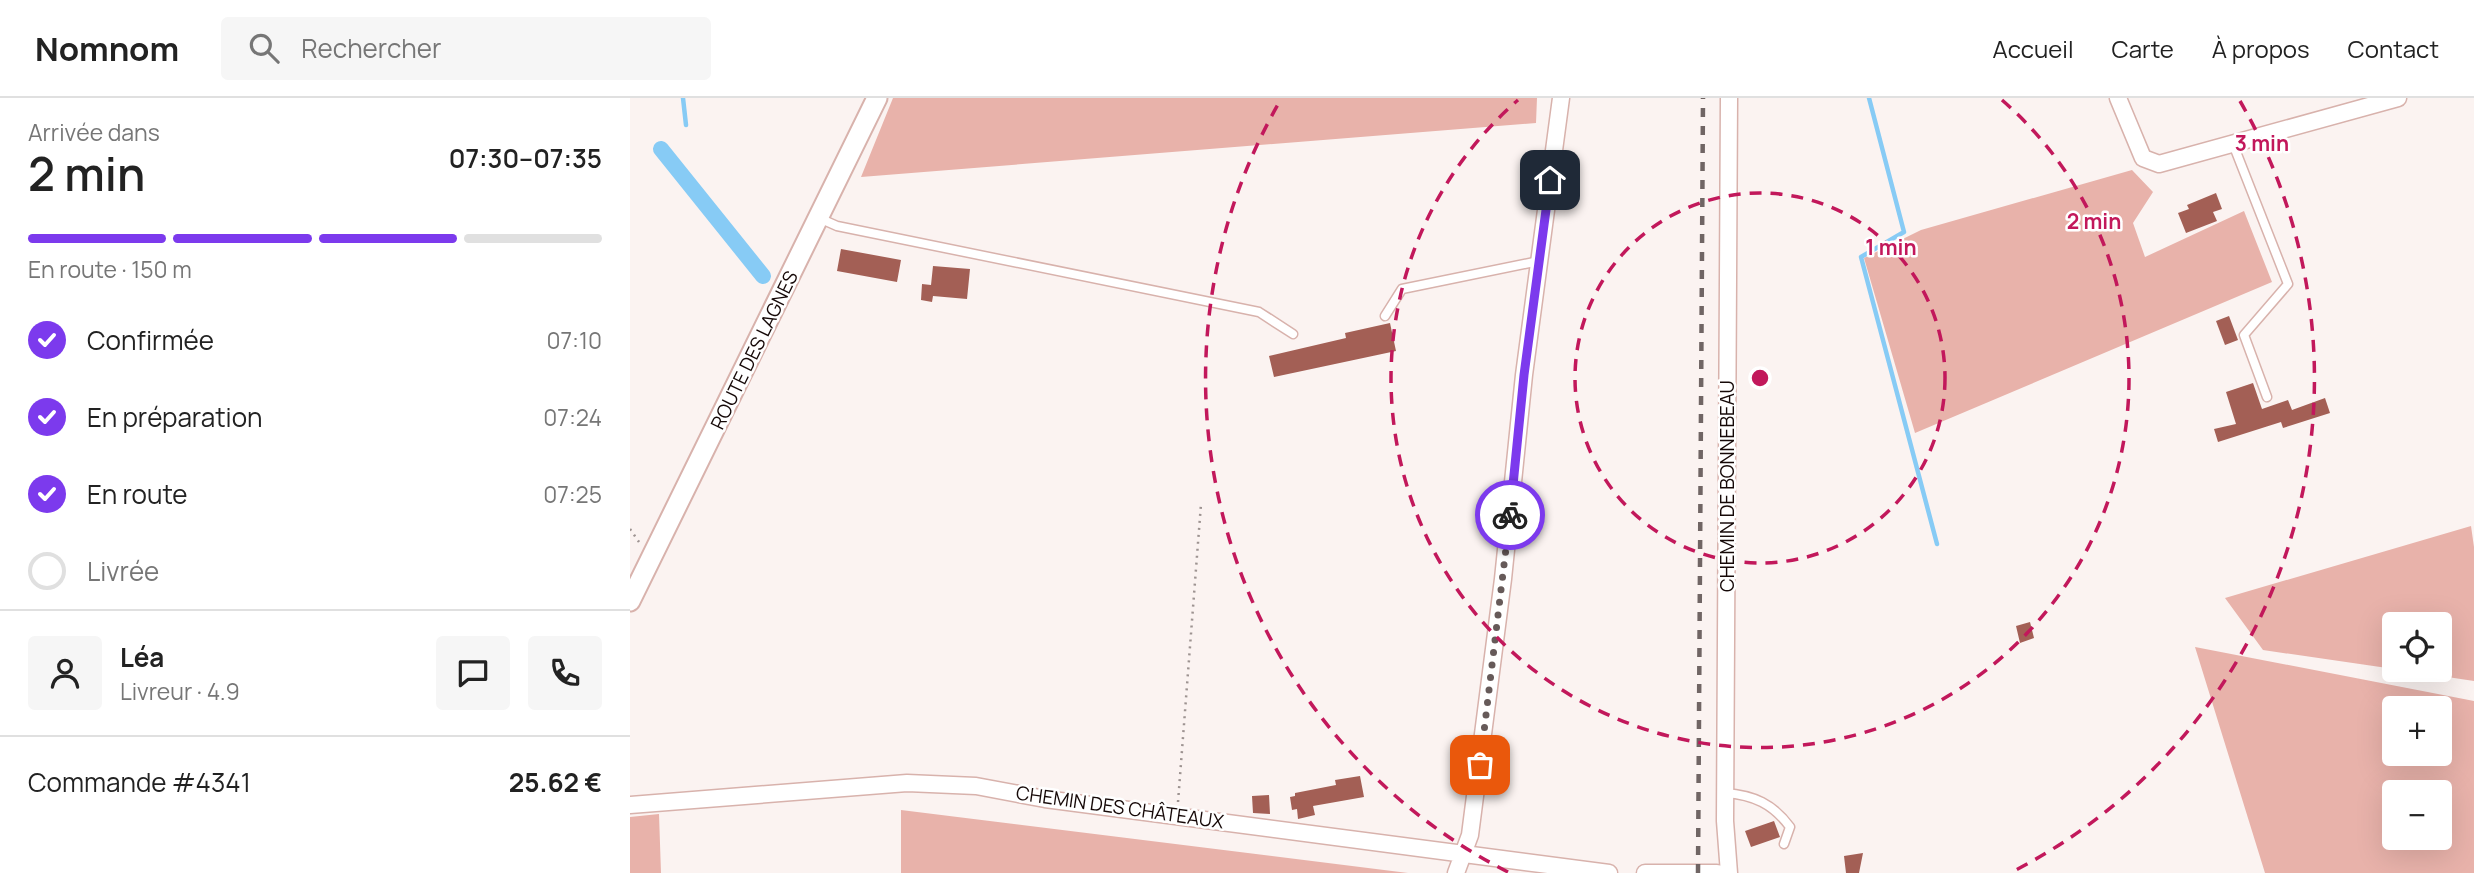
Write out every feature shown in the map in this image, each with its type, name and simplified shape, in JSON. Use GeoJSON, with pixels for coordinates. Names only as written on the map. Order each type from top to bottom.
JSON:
{"type":"FeatureCollection","features":[{"type":"Feature","properties":{"kind":"street","name":"ROUTE DES LAGNES"},"geometry":{"type":"LineString","coordinates":[[630,601],[877,98]]}},
{"type":"Feature","properties":{"kind":"street"},"geometry":{"type":"LineString","coordinates":[[1456,873],[1471,835],[1561,98]]}},
{"type":"Feature","properties":{"kind":"street","name":"CHEMIN DE BONNEBEAU"},"geometry":{"type":"LineString","coordinates":[[1728,98],[1725,793],[1728,873]]}},
{"type":"Feature","properties":{"kind":"street"},"geometry":{"type":"LineString","coordinates":[[2118,98],[2143,158],[2160,164],[2398,98]]}},
{"type":"Feature","properties":{"kind":"street","name":"CHEMIN DES CHÂTEAUX"},"geometry":{"type":"LineString","coordinates":[[630,805],[907,783],[976,786],[1177,816],[1609,873]]}},
{"type":"Feature","properties":{"kind":"street"},"geometry":{"type":"LineString","coordinates":[[1646,873],[1717,873]]}},
{"type":"Feature","properties":{"kind":"lane"},"geometry":{"type":"LineString","coordinates":[[2232,142],[2288,284],[2244,335],[2267,397]]}},
{"type":"Feature","properties":{"kind":"lane"},"geometry":{"type":"LineString","coordinates":[[818,218],[837,226],[1259,312],[1293,334]]}},
{"type":"Feature","properties":{"kind":"lane"},"geometry":{"type":"LineString","coordinates":[[1385,316],[1402,289],[1539,261]]}},
{"type":"Feature","properties":{"kind":"lane"},"geometry":{"type":"LineString","coordinates":[[1725,793],[1750,795],[1777,810],[1790,827],[1784,844]]}},
{"type":"Feature","properties":{"kind":"path"},"geometry":{"type":"LineString","coordinates":[[1177,816],[1201,504]]}},
{"type":"Feature","properties":{"kind":"shaded area"},"geometry":{"type":"Polygon","coordinates":[[[893,98],[1537,98],[1536,123],[861,177],[893,98]]]}},
{"type":"Feature","properties":{"kind":"shaded area"},"geometry":{"type":"Polygon","coordinates":[[[2132,170],[2153,192],[2133,223],[2145,257],[2244,211],[2272,282],[1915,433],[1864,258],[1921,230],[2132,170]]]}},
{"type":"Feature","properties":{"kind":"shaded area"},"geometry":{"type":"Polygon","coordinates":[[[2471,526],[2474,547],[2474,681],[2452,678],[2452,612],[2382,612],[2382,667],[2263,650],[2225,598],[2471,526]]]}},
{"type":"Feature","properties":{"kind":"shaded area"},"geometry":{"type":"Polygon","coordinates":[[[2195,647],[2448,696],[2382,696],[2382,766],[2452,766],[2452,697],[2474,701],[2474,873],[2265,873],[2195,647]]]}},
{"type":"Feature","properties":{"kind":"shaded area"},"geometry":{"type":"Polygon","coordinates":[[[901,810],[1408,873],[901,873],[901,810]]]}},
{"type":"Feature","properties":{"kind":"shaded area"},"geometry":{"type":"Polygon","coordinates":[[[659,814],[661,873],[630,873],[630,817],[659,814]]]}},
{"type":"Feature","properties":{"kind":"building"},"geometry":{"type":"Polygon","coordinates":[[[2216,193],[2222,209],[2213,212],[2217,221],[2186,233],[2178,213],[2189,209],[2187,205],[2216,193]]]}},
{"type":"Feature","properties":{"kind":"building"},"geometry":{"type":"Polygon","coordinates":[[[841,249],[901,260],[897,282],[837,271],[841,249]]]}},
{"type":"Feature","properties":{"kind":"building"},"geometry":{"type":"Polygon","coordinates":[[[933,266],[970,269],[967,299],[933,296],[932,302],[921,300],[922,284],[931,285],[933,266]]]}},
{"type":"Feature","properties":{"kind":"building"},"geometry":{"type":"Polygon","coordinates":[[[2229,316],[2238,340],[2225,345],[2216,321],[2229,316]]]}},
{"type":"Feature","properties":{"kind":"building"},"geometry":{"type":"Polygon","coordinates":[[[1390,323],[1396,351],[1274,377],[1269,356],[1346,338],[1345,333],[1390,323]]]}},
{"type":"Feature","properties":{"kind":"building"},"geometry":{"type":"Polygon","coordinates":[[[2253,383],[2262,409],[2288,400],[2292,410],[2325,398],[2330,413],[2283,428],[2281,422],[2218,442],[2214,429],[2236,424],[2226,392],[2253,383]]]}},
{"type":"Feature","properties":{"kind":"building"},"geometry":{"type":"Polygon","coordinates":[[[2030,622],[2034,638],[2020,643],[2016,626],[2030,622]]]}},
{"type":"Feature","properties":{"kind":"building"},"geometry":{"type":"Polygon","coordinates":[[[1360,776],[1364,797],[1313,806],[1315,815],[1298,819],[1297,809],[1292,810],[1290,797],[1295,796],[1295,793],[1336,785],[1335,780],[1360,776]]]}},
{"type":"Feature","properties":{"kind":"building"},"geometry":{"type":"Polygon","coordinates":[[[1269,795],[1270,814],[1253,813],[1252,796],[1269,795]]]}},
{"type":"Feature","properties":{"kind":"building"},"geometry":{"type":"Polygon","coordinates":[[[1774,821],[1780,837],[1751,847],[1745,831],[1774,821]]]}},
{"type":"Feature","properties":{"kind":"building"},"geometry":{"type":"Polygon","coordinates":[[[1863,853],[1859,873],[1846,873],[1844,856],[1863,853]]]}},
{"type":"Feature","properties":{"kind":"waterway"},"geometry":{"type":"LineString","coordinates":[[683,98],[686,125]]}},
{"type":"Feature","properties":{"kind":"waterway"},"geometry":{"type":"LineString","coordinates":[[1869,98],[1904,232],[1861,257],[1937,544]]}},
{"type":"Feature","properties":{"kind":"waterway"},"geometry":{"type":"LineString","coordinates":[[661,149],[763,276]]}},
{"type":"Feature","properties":{"kind":"railway"},"geometry":{"type":"LineString","coordinates":[[1698,873],[1703,98]]}},
{"type":"Feature","properties":{"kind":"way so far"},"geometry":{"type":"LineString","coordinates":[[1480,765],[1510,515]]}},
{"type":"Feature","properties":{"kind":"route"},"geometry":{"type":"LineString","coordinates":[[1510,515],[1524,375],[1550,180]]}}]}
